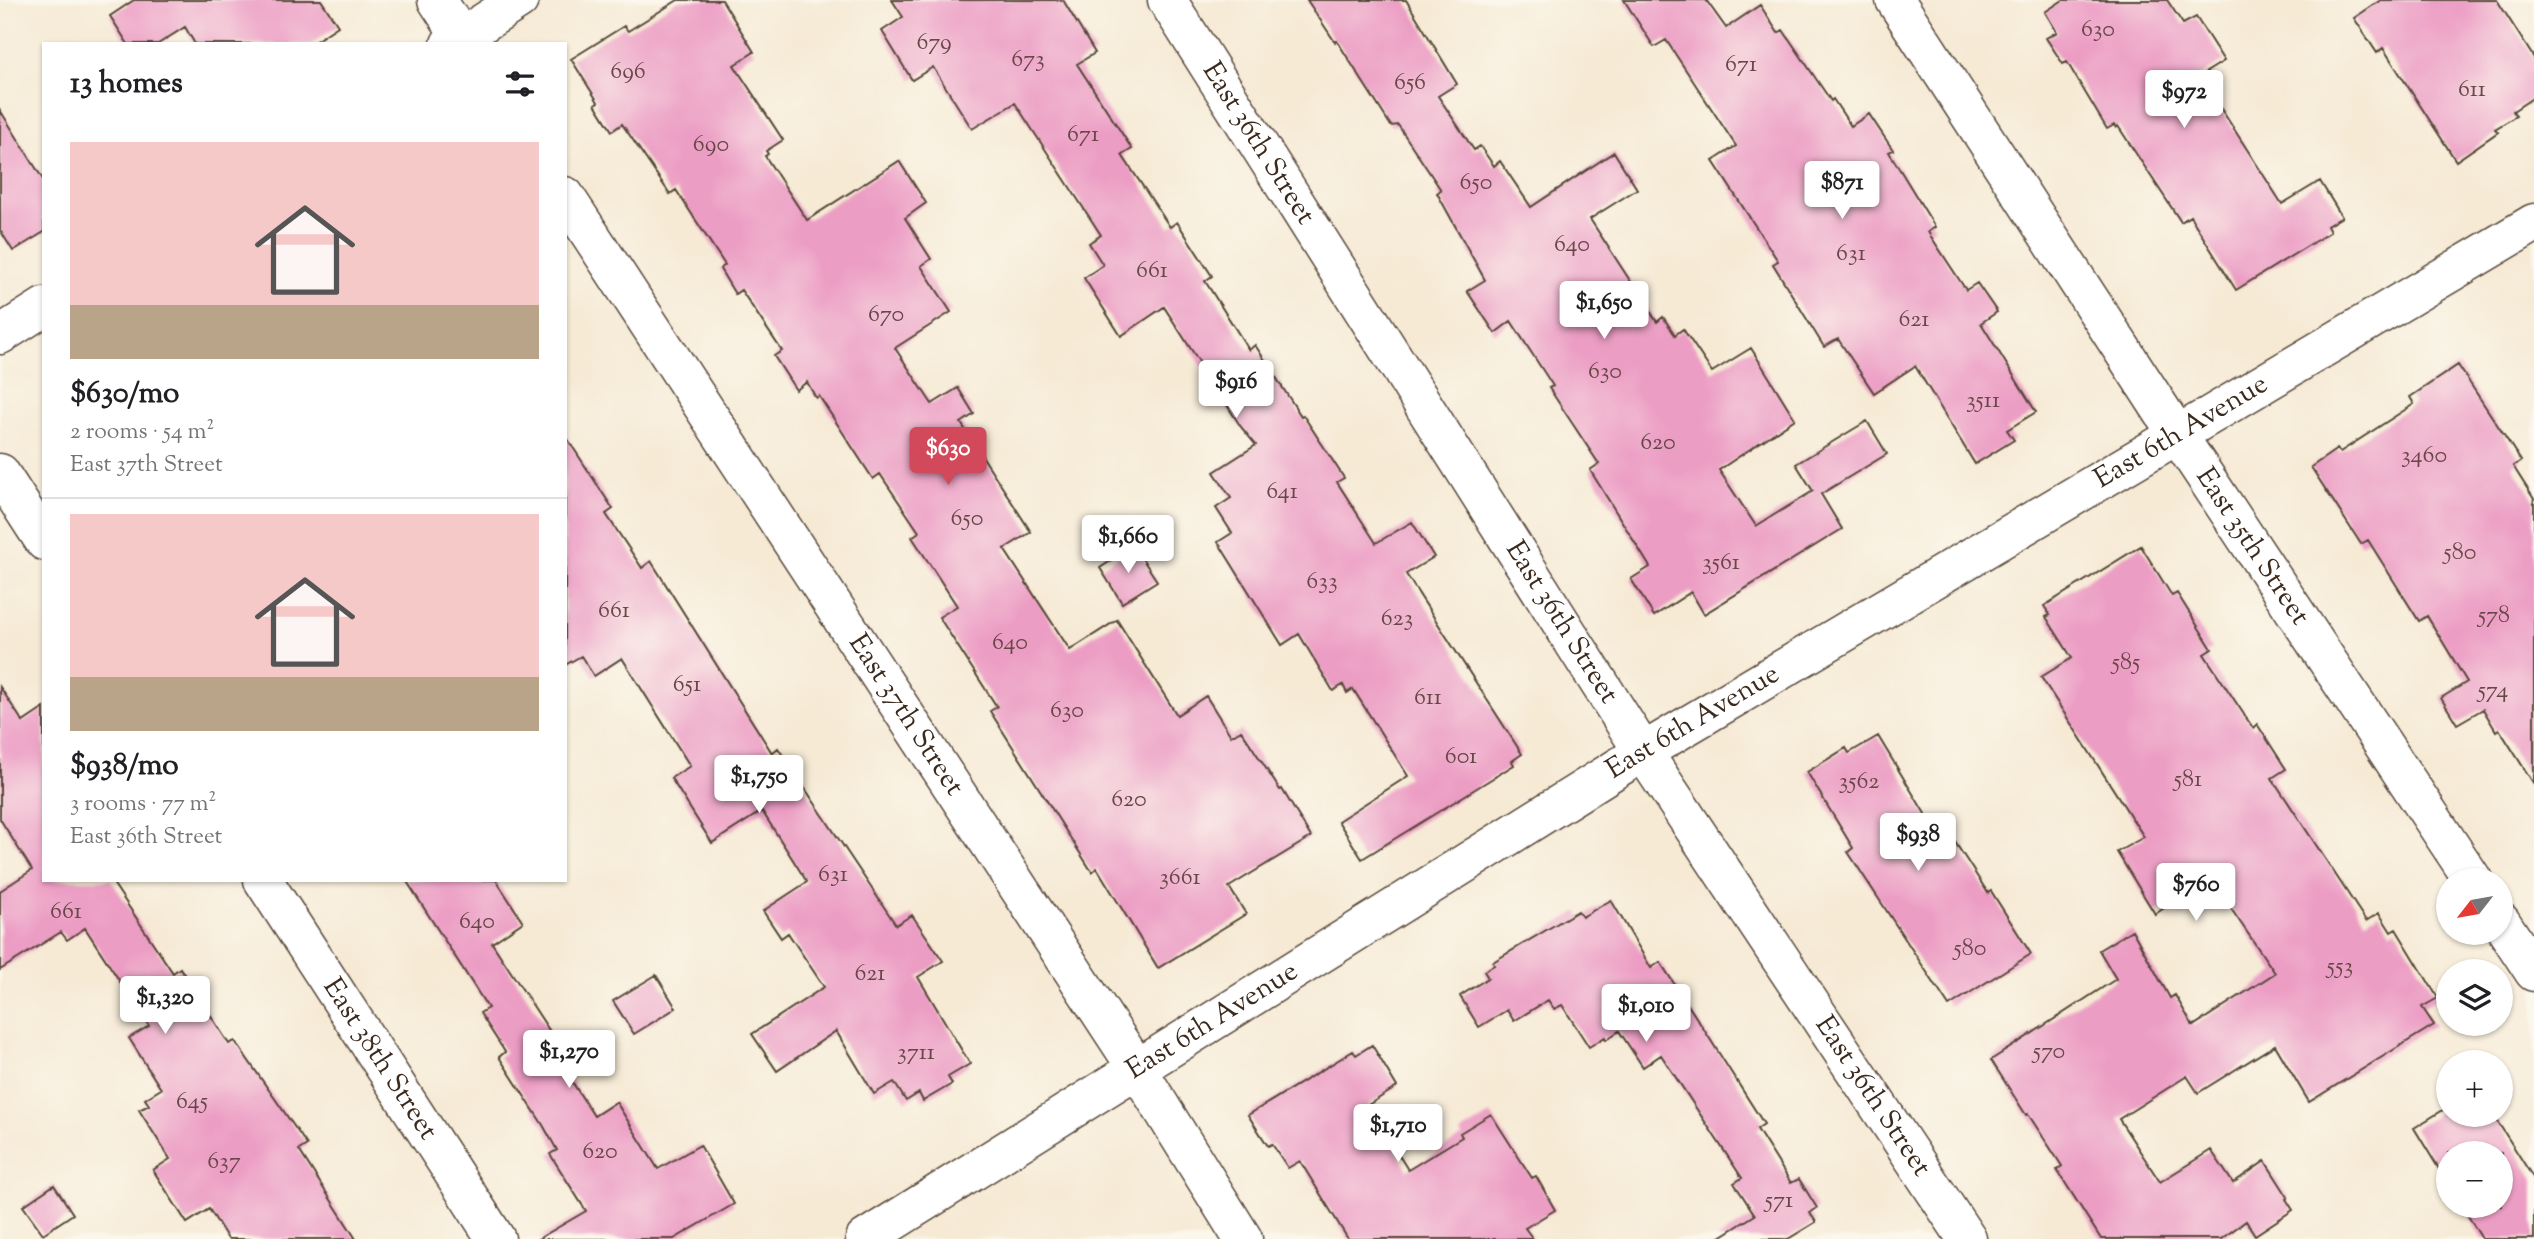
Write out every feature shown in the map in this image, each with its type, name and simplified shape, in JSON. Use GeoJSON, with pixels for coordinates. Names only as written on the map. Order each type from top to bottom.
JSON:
{"type":"FeatureCollection","features":[{"type":"Feature","properties":{"kind":"street"},"geometry":{"type":"LineString","coordinates":[[437,0],[459,41],[519,0]]}},
{"type":"Feature","properties":{"kind":"street","name":"East 36th Street"},"geometry":{"type":"LineString","coordinates":[[1167,0],[1643,752],[1967,1239]]}},
{"type":"Feature","properties":{"kind":"street","name":"East 35th Street"},"geometry":{"type":"LineString","coordinates":[[1895,0],[2177,434],[2465,868]]}},
{"type":"Feature","properties":{"kind":"street","name":"East 37th Street"},"geometry":{"type":"LineString","coordinates":[[567,198],[1138,1070],[1243,1239]]}},
{"type":"Feature","properties":{"kind":"street","name":"East 6th Avenue"},"geometry":{"type":"LineString","coordinates":[[865,1239],[1643,752],[2534,223]]}},
{"type":"Feature","properties":{"kind":"street"},"geometry":{"type":"LineString","coordinates":[[0,335],[42,308]]}},
{"type":"Feature","properties":{"kind":"street"},"geometry":{"type":"LineString","coordinates":[[0,473],[42,538]]}},
{"type":"Feature","properties":{"kind":"street","name":"East 38th Street"},"geometry":{"type":"LineString","coordinates":[[265,882],[496,1239]]}},
{"type":"Feature","properties":{"kind":"street"},"geometry":{"type":"LineString","coordinates":[[2513,940],[2534,972]]}},
{"type":"Feature","properties":{"kind":"building"},"geometry":{"type":"Polygon","coordinates":[[[134,0],[321,0],[338,26],[314,42],[194,42],[185,27],[161,42],[127,42],[110,16],[134,0]]]}},
{"type":"Feature","properties":{"kind":"building"},"geometry":{"type":"Polygon","coordinates":[[[678,0],[722,0],[754,52],[734,65],[783,140],[766,151],[768,154],[765,156],[807,220],[899,161],[926,203],[905,218],[931,259],[921,266],[951,312],[895,348],[932,404],[958,388],[974,414],[961,423],[1031,532],[1004,549],[1070,650],[1117,620],[1177,715],[1206,696],[1231,736],[1241,730],[1311,837],[1229,887],[1246,914],[1158,968],[1097,868],[1092,872],[990,711],[997,707],[939,617],[957,606],[912,537],[919,532],[880,474],[873,479],[807,382],[796,390],[774,356],[782,351],[741,290],[735,294],[720,269],[725,265],[676,190],[670,194],[622,124],[612,131],[595,104],[598,102],[571,59],[624,26],[628,31],[678,0]]]}},
{"type":"Feature","properties":{"kind":"building"},"geometry":{"type":"Polygon","coordinates":[[[892,0],[1063,0],[1095,53],[1077,64],[1132,149],[1122,155],[1170,227],[1177,222],[1212,276],[1205,281],[1249,350],[1255,345],[1301,416],[1303,415],[1344,478],[1337,482],[1376,543],[1412,522],[1434,557],[1406,574],[1522,754],[1512,761],[1514,765],[1362,859],[1338,821],[1408,776],[1353,689],[1347,693],[1343,685],[1333,691],[1299,634],[1282,645],[1218,542],[1232,533],[1216,508],[1231,498],[1214,472],[1256,445],[1241,427],[1164,307],[1121,336],[1084,278],[1103,265],[1089,243],[1101,235],[1015,103],[972,129],[933,67],[912,80],[882,31],[903,17],[892,0]]]}},
{"type":"Feature","properties":{"kind":"building"},"geometry":{"type":"Polygon","coordinates":[[[1307,0],[1406,0],[1457,84],[1438,96],[1474,150],[1480,146],[1494,166],[1500,161],[1531,207],[1614,152],[1637,189],[1590,219],[1657,322],[1663,317],[1675,335],[1683,329],[1712,372],[1751,348],[1795,419],[1719,470],[1756,526],[1813,491],[1796,464],[1867,421],[1887,454],[1821,494],[1842,529],[1704,614],[1691,592],[1654,616],[1631,579],[1650,567],[1590,470],[1599,464],[1549,388],[1553,386],[1511,321],[1495,333],[1467,291],[1485,280],[1437,193],[1441,190],[1398,125],[1391,126],[1337,41],[1335,42],[1307,0]]]}},
{"type":"Feature","properties":{"kind":"building"},"geometry":{"type":"Polygon","coordinates":[[[1624,0],[1706,0],[1726,28],[1760,5],[1778,33],[1783,30],[1851,126],[1869,114],[1893,150],[1889,152],[1935,227],[1928,232],[1966,290],[1977,283],[1997,312],[1981,323],[2036,412],[2007,430],[2014,440],[1975,464],[1915,366],[1874,393],[1838,339],[1824,347],[1773,264],[1778,261],[1713,161],[1736,146],[1666,40],[1654,47],[1624,0]]]}},
{"type":"Feature","properties":{"kind":"building"},"geometry":{"type":"Polygon","coordinates":[[[2063,0],[2167,0],[2183,24],[2196,17],[2224,61],[2200,76],[2282,204],[2320,181],[2342,217],[2327,226],[2330,232],[2236,290],[2190,216],[2181,222],[2118,126],[2107,129],[2067,62],[2063,64],[2046,38],[2057,32],[2045,12],[2063,0]]]}},
{"type":"Feature","properties":{"kind":"building"},"geometry":{"type":"Polygon","coordinates":[[[2381,0],[2497,0],[2534,58],[2534,97],[2513,111],[2516,116],[2495,129],[2498,132],[2456,161],[2383,48],[2377,53],[2354,18],[2381,0]]]}},
{"type":"Feature","properties":{"kind":"building"},"geometry":{"type":"Polygon","coordinates":[[[0,110],[42,178],[42,233],[13,251],[0,230],[0,110]]]}},
{"type":"Feature","properties":{"kind":"building"},"geometry":{"type":"Polygon","coordinates":[[[2458,365],[2521,461],[2513,466],[2534,499],[2534,784],[2483,709],[2457,724],[2441,698],[2467,682],[2427,616],[2419,621],[2368,540],[2361,544],[2311,467],[2337,449],[2340,452],[2414,404],[2410,397],[2458,365]]]}},
{"type":"Feature","properties":{"kind":"building"},"geometry":{"type":"Polygon","coordinates":[[[567,438],[613,509],[606,514],[642,568],[651,561],[772,753],[778,748],[896,925],[912,915],[943,961],[918,977],[970,1064],[948,1077],[952,1084],[923,1101],[919,1093],[906,1101],[894,1082],[874,1094],[836,1031],[777,1071],[752,1034],[824,987],[788,933],[781,938],[763,911],[807,882],[762,811],[712,843],[671,778],[690,766],[622,658],[594,676],[581,656],[567,664],[567,438]]]}},
{"type":"Feature","properties":{"kind":"building"},"geometry":{"type":"Polygon","coordinates":[[[1134,546],[1157,581],[1122,603],[1100,568],[1134,546]]]}},
{"type":"Feature","properties":{"kind":"building"},"geometry":{"type":"Polygon","coordinates":[[[2141,546],[2172,596],[2177,593],[2212,649],[2204,654],[2253,728],[2257,724],[2286,769],[2272,778],[2366,921],[2379,913],[2391,932],[2396,929],[2436,995],[2436,999],[2422,1007],[2434,1025],[2309,1102],[2275,1045],[2198,1093],[2187,1076],[2119,1119],[2160,1182],[2211,1150],[2233,1183],[2265,1161],[2288,1197],[2286,1199],[2293,1210],[2255,1235],[2246,1221],[2221,1239],[2101,1239],[2057,1170],[2062,1166],[1991,1060],[2116,979],[2099,950],[2132,930],[2170,998],[2175,995],[2193,1026],[2275,973],[2225,900],[2213,907],[2199,885],[2155,914],[2117,852],[2144,837],[2041,677],[2072,658],[2046,617],[2050,615],[2044,606],[2141,546]]]}},
{"type":"Feature","properties":{"kind":"building"},"geometry":{"type":"Polygon","coordinates":[[[0,687],[23,722],[42,709],[42,882],[112,882],[173,973],[180,968],[229,1044],[235,1041],[307,1145],[299,1150],[356,1239],[228,1239],[209,1209],[187,1223],[153,1170],[170,1159],[139,1110],[149,1105],[145,1099],[161,1089],[129,1038],[149,1026],[85,928],[67,940],[61,932],[0,970],[0,891],[32,870],[0,819],[0,687]]]}},
{"type":"Feature","properties":{"kind":"building"},"geometry":{"type":"Polygon","coordinates":[[[1878,736],[1933,827],[1942,822],[2031,954],[1949,1006],[1848,852],[1853,848],[1807,772],[1846,748],[1849,753],[1878,736]]]}},
{"type":"Feature","properties":{"kind":"building"},"geometry":{"type":"Polygon","coordinates":[[[407,882],[497,882],[523,922],[492,943],[562,1050],[555,1055],[594,1116],[616,1102],[658,1169],[700,1145],[734,1204],[674,1239],[538,1239],[586,1211],[550,1154],[557,1150],[543,1125],[499,1057],[505,1052],[480,1013],[488,1008],[407,882]]]}},
{"type":"Feature","properties":{"kind":"building"},"geometry":{"type":"Polygon","coordinates":[[[1611,900],[1651,968],[1660,962],[1703,1028],[1764,1124],[1757,1129],[1791,1183],[1799,1179],[1817,1208],[1810,1213],[1816,1222],[1788,1239],[1717,1239],[1755,1215],[1734,1183],[1742,1178],[1661,1055],[1643,1067],[1619,1031],[1589,1047],[1562,1005],[1554,1009],[1548,1000],[1514,1021],[1507,1010],[1479,1027],[1460,996],[1488,978],[1484,971],[1494,965],[1493,962],[1578,911],[1582,917],[1611,900]]]}},
{"type":"Feature","properties":{"kind":"building"},"geometry":{"type":"Polygon","coordinates":[[[656,975],[676,1008],[634,1034],[613,1001],[656,975]]]}},
{"type":"Feature","properties":{"kind":"building"},"geometry":{"type":"Polygon","coordinates":[[[1372,1045],[1397,1087],[1368,1105],[1408,1170],[1462,1137],[1460,1133],[1491,1114],[1532,1178],[1536,1176],[1555,1210],[1525,1228],[1533,1239],[1348,1239],[1300,1161],[1288,1168],[1272,1144],[1268,1146],[1248,1115],[1353,1051],[1356,1055],[1372,1045]]]}},
{"type":"Feature","properties":{"kind":"building"},"geometry":{"type":"Polygon","coordinates":[[[2436,1114],[2436,1127],[2501,1127],[2510,1141],[2436,1141],[2436,1164],[2414,1128],[2436,1114]]]}},
{"type":"Feature","properties":{"kind":"building"},"geometry":{"type":"Polygon","coordinates":[[[2513,1146],[2534,1179],[2534,1239],[2482,1239],[2469,1218],[2513,1218],[2513,1146]]]}},
{"type":"Feature","properties":{"kind":"building"},"geometry":{"type":"Polygon","coordinates":[[[54,1185],[73,1214],[43,1234],[23,1206],[54,1185]]]}}]}
